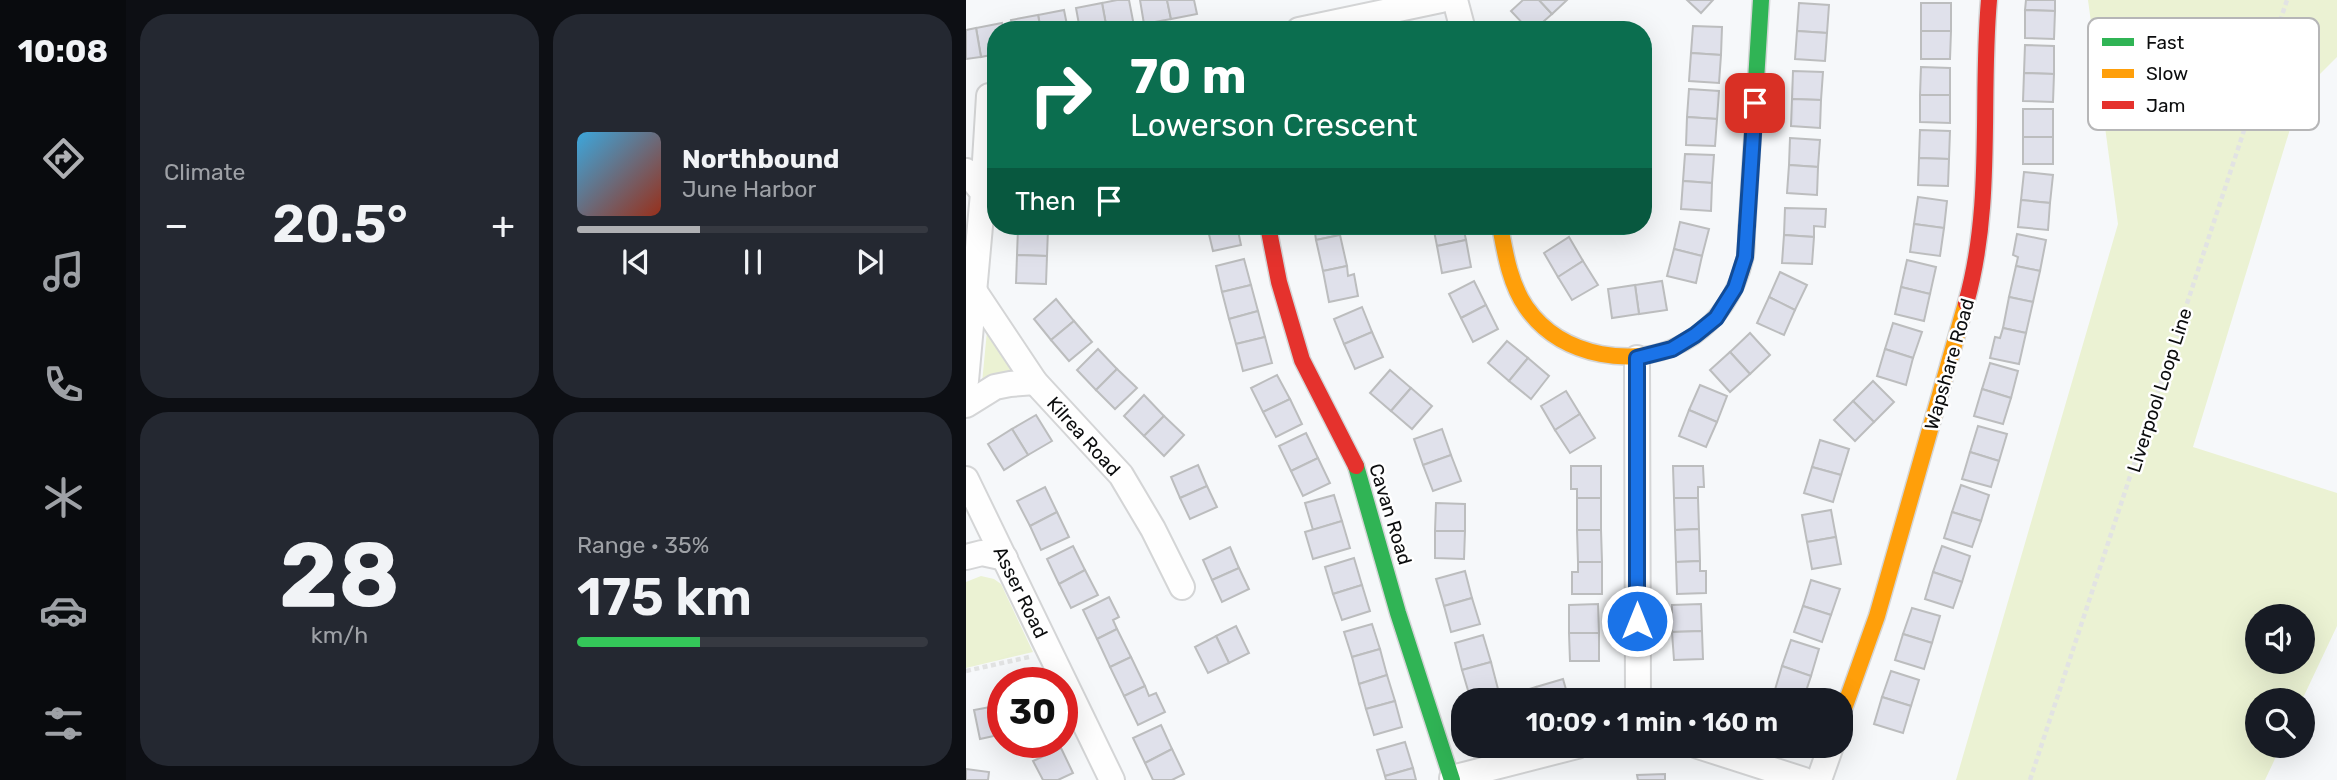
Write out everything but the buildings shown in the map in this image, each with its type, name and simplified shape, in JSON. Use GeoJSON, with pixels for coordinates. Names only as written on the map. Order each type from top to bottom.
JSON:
{"type":"FeatureCollection","features":[{"type":"Feature","properties":{"kind":"street"},"geometry":{"type":"LineString","coordinates":[[1342,21],[1441,0]]}},
{"type":"Feature","properties":{"kind":"street"},"geometry":{"type":"LineString","coordinates":[[1455,0],[1461,21]]}},
{"type":"Feature","properties":{"kind":"street"},"geometry":{"type":"LineString","coordinates":[[1502,235],[1515,285],[1527,309],[1564,341],[1595,354],[1637,358],[1672,349],[1716,318],[1735,288],[1745,257],[1761,0]]}},
{"type":"Feature","properties":{"kind":"street","name":"Wapshare Road"},"geometry":{"type":"LineString","coordinates":[[1851,688],[1877,616],[1974,274],[1986,166],[1985,46],[1989,0]]}},
{"type":"Feature","properties":{"kind":"street"},"geometry":{"type":"LineString","coordinates":[[966,381],[983,194],[984,97]]}},
{"type":"Feature","properties":{"kind":"street"},"geometry":{"type":"LineString","coordinates":[[966,171],[983,194]]}},
{"type":"Feature","properties":{"kind":"street","name":"Cavan Road"},"geometry":{"type":"LineString","coordinates":[[1270,235],[1279,282],[1302,360],[1358,470],[1398,613],[1452,779]]}},
{"type":"Feature","properties":{"kind":"street","name":"Kilrea Road"},"geometry":{"type":"LineString","coordinates":[[975,292],[1035,382],[1121,475],[1153,529],[1182,587]]}},
{"type":"Feature","properties":{"kind":"street"},"geometry":{"type":"LineString","coordinates":[[1637,358],[1637,688]]}},
{"type":"Feature","properties":{"kind":"street"},"geometry":{"type":"LineString","coordinates":[[966,405],[995,387],[1035,382]]}},
{"type":"Feature","properties":{"kind":"street","name":"Asser Road"},"geometry":{"type":"LineString","coordinates":[[966,479],[1112,780]]}},
{"type":"Feature","properties":{"kind":"street"},"geometry":{"type":"LineString","coordinates":[[966,557],[982,553],[1005,558]]}},
{"type":"Feature","properties":{"kind":"street"},"geometry":{"type":"LineString","coordinates":[[1452,779],[1532,758]]}},
{"type":"Feature","properties":{"kind":"street"},"geometry":{"type":"LineString","coordinates":[[1735,758],[1804,780]]}},
{"type":"Feature","properties":{"kind":"street"},"geometry":{"type":"LineString","coordinates":[[1819,780],[1827,758]]}},
{"type":"Feature","properties":{"kind":"path","name":"Liverpool Loop Line"},"geometry":{"type":"LineString","coordinates":[[2281,18],[2287,0]]}},
{"type":"Feature","properties":{"kind":"path","name":"Liverpool Loop Line"},"geometry":{"type":"LineString","coordinates":[[2030,780],[2244,130]]}},
{"type":"Feature","properties":{"kind":"path"},"geometry":{"type":"LineString","coordinates":[[966,671],[1050,652]]}},
{"type":"Feature","properties":{"kind":"green space"},"geometry":{"type":"Polygon","coordinates":[[[2088,0],[2337,0],[2337,57],[2319,75],[2319,18],[2090,18],[2088,0]]]}},
{"type":"Feature","properties":{"kind":"green space"},"geometry":{"type":"Polygon","coordinates":[[[2105,130],[2290,130],[2193,447],[2337,493],[2337,626],[2315,673],[2315,604],[2245,604],[2245,674],[2314,674],[2308,688],[2245,688],[2245,758],[2275,758],[2265,780],[1956,780],[2118,224],[2105,130]]]}},
{"type":"Feature","properties":{"kind":"green space"},"geometry":{"type":"Polygon","coordinates":[[[987,331],[1012,370],[1011,373],[982,383],[987,331]]]}},
{"type":"Feature","properties":{"kind":"green space"},"geometry":{"type":"Polygon","coordinates":[[[981,576],[1001,584],[1033,652],[966,668],[966,582],[981,576]]]}},
{"type":"Feature","properties":{"kind":"traffic: fast"},"geometry":{"type":"LineString","coordinates":[[1747,226],[1761,0]]}},
{"type":"Feature","properties":{"kind":"traffic: fast"},"geometry":{"type":"LineString","coordinates":[[1356,466],[1398,613],[1452,780]]}},
{"type":"Feature","properties":{"kind":"traffic: slow"},"geometry":{"type":"LineString","coordinates":[[1502,235],[1509,268],[1520,298],[1541,324],[1559,338],[1579,348],[1601,354],[1627,356],[1651,354],[1673,348],[1693,337],[1711,322],[1726,304],[1737,282],[1745,258],[1747,226]]}},
{"type":"Feature","properties":{"kind":"traffic: slow"},"geometry":{"type":"LineString","coordinates":[[1851,688],[1877,616],[1966,303]]}},
{"type":"Feature","properties":{"kind":"traffic: jam"},"geometry":{"type":"LineString","coordinates":[[1966,303],[1975,266],[1983,190],[1989,0]]}},
{"type":"Feature","properties":{"kind":"traffic: jam"},"geometry":{"type":"LineString","coordinates":[[1270,235],[1279,282],[1302,360],[1356,466]]}},
{"type":"Feature","properties":{"kind":"route"},"geometry":{"type":"LineString","coordinates":[[1637,621],[1637,358],[1672,349],[1695,335],[1716,318],[1735,288],[1745,257],[1755,103]]}}]}
